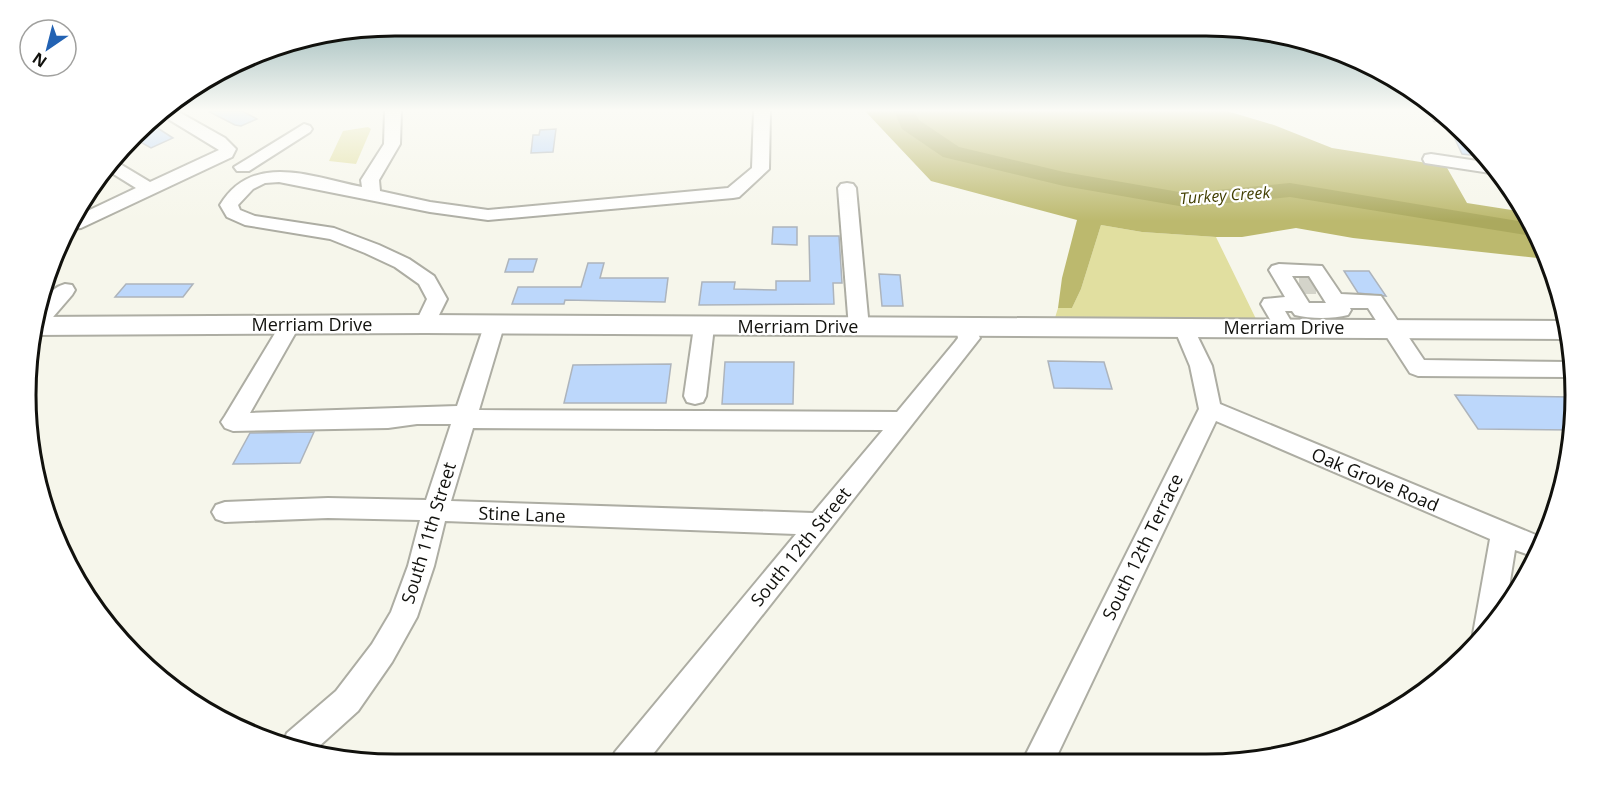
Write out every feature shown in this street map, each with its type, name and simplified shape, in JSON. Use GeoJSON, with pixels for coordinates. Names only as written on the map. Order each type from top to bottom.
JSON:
{"type":"FeatureCollection","features":[{"type":"Feature","properties":{"kind":"main road","name":"Merriam Drive"},"geometry":{"type":"LineString","coordinates":[[43,326],[425,324],[859,328],[1392,327],[1559,330]]}},
{"type":"Feature","properties":{"kind":"street"},"geometry":{"type":"LineString","coordinates":[[221,148],[223,153],[247,174],[288,177],[371,195],[488,215],[733,194],[760,169],[761,148]]}},
{"type":"Feature","properties":{"kind":"street"},"geometry":{"type":"LineString","coordinates":[[280,148],[247,174],[229,205],[233,213],[251,221],[334,234],[402,263],[427,280],[437,299],[425,324]]}},
{"type":"Feature","properties":{"kind":"street"},"geometry":{"type":"LineString","coordinates":[[371,195],[370,180],[390,148]]}},
{"type":"Feature","properties":{"kind":"street"},"geometry":{"type":"LineString","coordinates":[[81,221],[223,153]]}},
{"type":"Feature","properties":{"kind":"street"},"geometry":{"type":"LineString","coordinates":[[1431,159],[1484,167]]}},
{"type":"Feature","properties":{"kind":"street"},"geometry":{"type":"LineString","coordinates":[[116,168],[149,189]]}},
{"type":"Feature","properties":{"kind":"street"},"geometry":{"type":"LineString","coordinates":[[847,188],[859,328]]}},
{"type":"Feature","properties":{"kind":"street"},"geometry":{"type":"LineString","coordinates":[[46,311],[65,290]]}},
{"type":"Feature","properties":{"kind":"street"},"geometry":{"type":"LineString","coordinates":[[1285,327],[1271,304],[1311,293],[1374,301],[1418,369],[1564,370]]}},
{"type":"Feature","properties":{"kind":"street"},"geometry":{"type":"LineString","coordinates":[[290,325],[233,422],[388,419],[417,416],[903,421]]}},
{"type":"Feature","properties":{"kind":"street","name":"South 11th Street"},"geometry":{"type":"LineString","coordinates":[[301,742],[347,701],[382,653],[403,617],[422,566],[435,512],[494,326]]}},
{"type":"Feature","properties":{"kind":"street"},"geometry":{"type":"LineString","coordinates":[[695,396],[704,327]]}},
{"type":"Feature","properties":{"kind":"street","name":"South 12th Street"},"geometry":{"type":"LineString","coordinates":[[633,754],[963,347],[969,338],[966,328]]}},
{"type":"Feature","properties":{"kind":"street"},"geometry":{"type":"LineString","coordinates":[[1184,328],[1201,366],[1210,410]]}},
{"type":"Feature","properties":{"kind":"street","name":"Oak Grove Road"},"geometry":{"type":"LineString","coordinates":[[1210,410],[1532,546]]}},
{"type":"Feature","properties":{"kind":"street","name":"South 12th Terrace"},"geometry":{"type":"LineString","coordinates":[[1042,754],[1210,410]]}},
{"type":"Feature","properties":{"kind":"street","name":"Stine Lane"},"geometry":{"type":"LineString","coordinates":[[225,512],[328,508],[820,524]]}},
{"type":"Feature","properties":{"kind":"street"},"geometry":{"type":"LineString","coordinates":[[1490,615],[1504,535]]}},
{"type":"Feature","properties":{"kind":"shaded area"},"geometry":{"type":"Polygon","coordinates":[[[335,148],[363,148],[356,164],[329,161],[335,148]]]}},
{"type":"Feature","properties":{"kind":"shaded area"},"geometry":{"type":"Polygon","coordinates":[[[900,148],[1332,148],[1446,166],[1467,203],[1513,210],[1538,258],[1353,238],[1296,228],[1242,237],[1216,237],[1142,232],[1101,225],[1081,289],[1072,308],[1058,308],[1062,278],[1077,220],[931,181],[900,148]]]}},
{"type":"Feature","properties":{"kind":"shaded area"},"geometry":{"type":"Polygon","coordinates":[[[1101,225],[1142,232],[1216,237],[1257,321],[1054,321],[1058,308],[1072,308],[1081,289],[1101,225]]]}},
{"type":"Feature","properties":{"kind":"building"},"geometry":{"type":"Polygon","coordinates":[[[532,148],[554,148],[553,152],[531,153],[532,148]]]}},
{"type":"Feature","properties":{"kind":"building"},"geometry":{"type":"Polygon","coordinates":[[[1459,148],[1466,148],[1474,155],[1462,154],[1459,148]]]}},
{"type":"Feature","properties":{"kind":"building"},"geometry":{"type":"Polygon","coordinates":[[[773,227],[797,227],[797,245],[772,244],[773,227]]]}},
{"type":"Feature","properties":{"kind":"building"},"geometry":{"type":"Polygon","coordinates":[[[809,236],[839,236],[842,283],[833,283],[834,304],[699,305],[702,282],[735,282],[734,289],[776,290],[776,281],[810,281],[809,236]]]}},
{"type":"Feature","properties":{"kind":"building"},"geometry":{"type":"Polygon","coordinates":[[[509,259],[537,259],[533,272],[505,272],[509,259]]]}},
{"type":"Feature","properties":{"kind":"building"},"geometry":{"type":"Polygon","coordinates":[[[588,263],[604,263],[600,278],[668,278],[665,302],[565,300],[564,304],[512,304],[518,287],[581,287],[588,263]]]}},
{"type":"Feature","properties":{"kind":"building"},"geometry":{"type":"Polygon","coordinates":[[[1344,271],[1369,271],[1386,296],[1358,293],[1344,271]]]}},
{"type":"Feature","properties":{"kind":"building"},"geometry":{"type":"Polygon","coordinates":[[[879,274],[900,275],[903,306],[882,306],[879,274]]]}},
{"type":"Feature","properties":{"kind":"building"},"geometry":{"type":"Polygon","coordinates":[[[126,284],[193,284],[183,297],[115,297],[126,284]]]}},
{"type":"Feature","properties":{"kind":"building"},"geometry":{"type":"Polygon","coordinates":[[[1048,361],[1104,362],[1112,389],[1054,388],[1048,361]]]}},
{"type":"Feature","properties":{"kind":"building"},"geometry":{"type":"Polygon","coordinates":[[[725,362],[794,362],[793,404],[722,404],[725,362]]]}},
{"type":"Feature","properties":{"kind":"building"},"geometry":{"type":"Polygon","coordinates":[[[671,364],[666,403],[564,403],[573,365],[671,364]]]}},
{"type":"Feature","properties":{"kind":"building"},"geometry":{"type":"Polygon","coordinates":[[[1455,395],[1565,397],[1563,430],[1478,429],[1455,395]]]}},
{"type":"Feature","properties":{"kind":"building"},"geometry":{"type":"Polygon","coordinates":[[[314,432],[300,463],[233,464],[250,433],[314,432]]]}},
{"type":"Feature","properties":{"kind":"waterway","name":"Turkey Creek"},"geometry":{"type":"LineString","coordinates":[[945,148],[951,152],[1064,179],[1185,200],[1290,190],[1524,229]]}},
{"type":"Feature","properties":{"kind":"tunnel"},"geometry":{"type":"LineString","coordinates":[[1299,285],[1316,285]]}}]}
